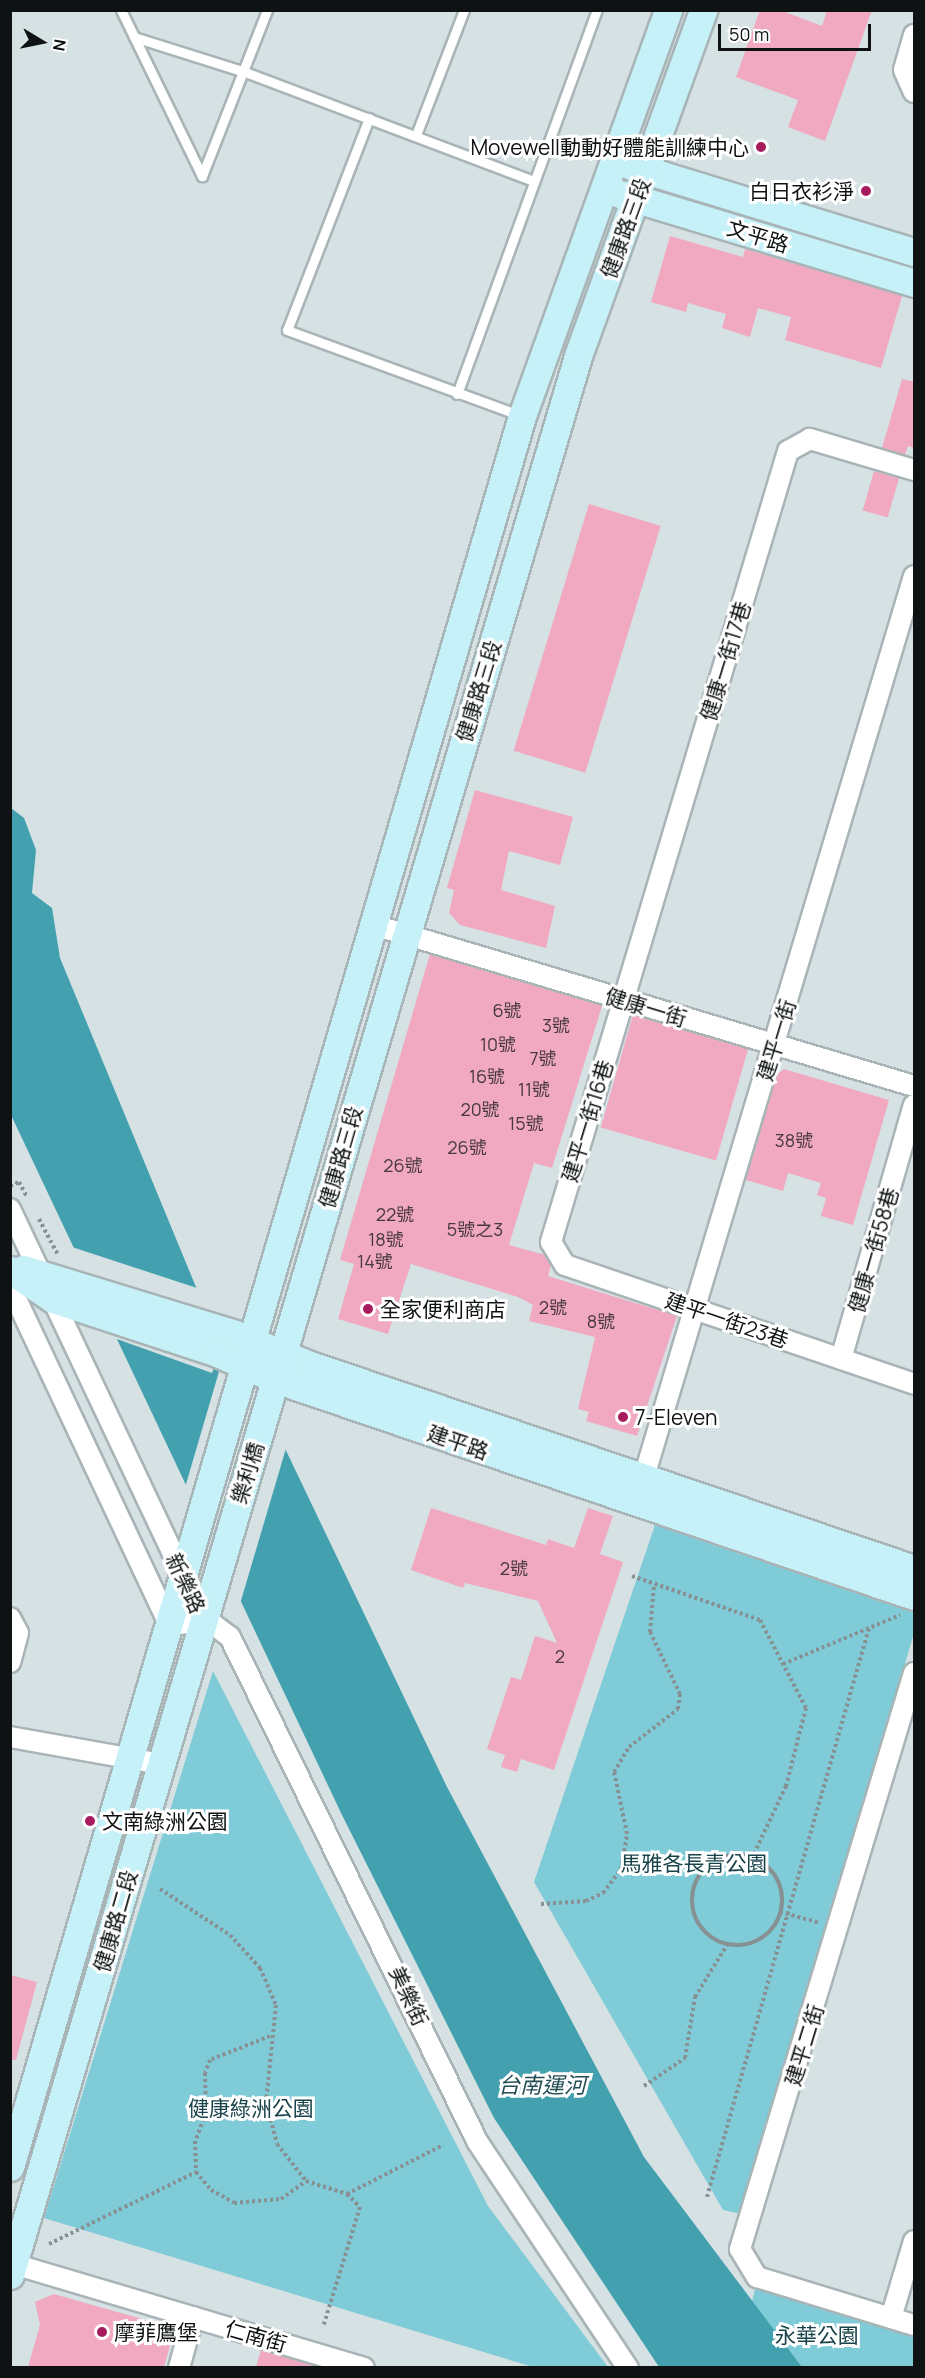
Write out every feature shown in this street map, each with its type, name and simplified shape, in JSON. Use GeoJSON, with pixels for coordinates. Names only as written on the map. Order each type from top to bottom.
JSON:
{"type":"FeatureCollection","features":[{"type":"Feature","properties":{"kind":"street","name":"健康路三段"},"geometry":{"type":"LineString","coordinates":[[251,1353],[377,926],[522,416],[612,160],[668,10]]}},
{"type":"Feature","properties":{"kind":"street","name":"健康路三段"},"geometry":{"type":"LineString","coordinates":[[279,1367],[578,356],[703,10]]}},
{"type":"Feature","properties":{"kind":"street"},"geometry":{"type":"LineString","coordinates":[[915,35],[904,70],[915,92]]}},
{"type":"Feature","properties":{"kind":"street","name":"文平路"},"geometry":{"type":"LineString","coordinates":[[612,160],[915,252]]}},
{"type":"Feature","properties":{"kind":"street","name":"文平路"},"geometry":{"type":"LineString","coordinates":[[602,188],[915,284]]}},
{"type":"Feature","properties":{"kind":"street","name":"健康一街17巷"},"geometry":{"type":"LineString","coordinates":[[623,1000],[788,451],[810,439],[915,471]]}},
{"type":"Feature","properties":{"kind":"street","name":"建平一街"},"geometry":{"type":"LineString","coordinates":[[639,1491],[696,1310],[915,576]]}},
{"type":"Feature","properties":{"kind":"street","name":"健康一街"},"geometry":{"type":"LineString","coordinates":[[377,926],[915,1086]]}},
{"type":"Feature","properties":{"kind":"street","name":"建平一街16巷"},"geometry":{"type":"LineString","coordinates":[[551,1242],[623,1000]]}},
{"type":"Feature","properties":{"kind":"street","name":"健康一街58巷"},"geometry":{"type":"LineString","coordinates":[[841,1359],[915,1105]]}},
{"type":"Feature","properties":{"kind":"street","name":"新樂路"},"geometry":{"type":"LineString","coordinates":[[10,1209],[206,1619],[170,1626],[10,1286]]}},
{"type":"Feature","properties":{"kind":"street","name":"建平一街23巷"},"geometry":{"type":"LineString","coordinates":[[551,1242],[565,1265],[915,1384]]}},
{"type":"Feature","properties":{"kind":"street","name":"建平路"},"geometry":{"type":"LineString","coordinates":[[10,1268],[53,1299],[95,1314],[220,1341]]}},
{"type":"Feature","properties":{"kind":"street","name":"建平路"},"geometry":{"type":"LineString","coordinates":[[10,1268],[42,1274],[83,1286],[251,1353],[279,1367],[639,1491],[915,1569]]}},
{"type":"Feature","properties":{"kind":"street","name":"樂利橋"},"geometry":{"type":"LineString","coordinates":[[195,1540],[251,1353]]}},
{"type":"Feature","properties":{"kind":"street","name":"樂利橋"},"geometry":{"type":"LineString","coordinates":[[219,1567],[279,1367]]}},
{"type":"Feature","properties":{"kind":"street","name":"建平路"},"geometry":{"type":"LineString","coordinates":[[639,1491],[910,1604]]}},
{"type":"Feature","properties":{"kind":"street","name":"健康路二段"},"geometry":{"type":"LineString","coordinates":[[10,2167],[15,2138],[195,1540]]}},
{"type":"Feature","properties":{"kind":"street","name":"健康路二段"},"geometry":{"type":"LineString","coordinates":[[12,2267],[206,1619],[219,1567]]}},
{"type":"Feature","properties":{"kind":"street"},"geometry":{"type":"LineString","coordinates":[[10,1618],[18,1634],[10,1662]]}},
{"type":"Feature","properties":{"kind":"street","name":"美樂街"},"geometry":{"type":"LineString","coordinates":[[206,1619],[230,1636],[477,2141],[627,2367]]}},
{"type":"Feature","properties":{"kind":"street","name":"建平二街"},"geometry":{"type":"LineString","coordinates":[[915,1673],[840,1929],[740,2249],[757,2277],[915,2325]]}},
{"type":"Feature","properties":{"kind":"street"},"geometry":{"type":"LineString","coordinates":[[10,1737],[161,1764]]}},
{"type":"Feature","properties":{"kind":"street"},"geometry":{"type":"LineString","coordinates":[[891,2318],[915,2241]]}},
{"type":"Feature","properties":{"kind":"street","name":"仁南街"},"geometry":{"type":"LineString","coordinates":[[12,2267],[193,2317],[334,2363],[364,2367]]}},
{"type":"Feature","properties":{"kind":"street"},"geometry":{"type":"LineString","coordinates":[[179,2367],[193,2317]]}},
{"type":"Feature","properties":{"kind":"lane"},"geometry":{"type":"LineString","coordinates":[[121,10],[202,176],[245,72],[267,10]]}},
{"type":"Feature","properties":{"kind":"lane"},"geometry":{"type":"LineString","coordinates":[[416,135],[464,10]]}},
{"type":"Feature","properties":{"kind":"lane"},"geometry":{"type":"LineString","coordinates":[[457,394],[597,10]]}},
{"type":"Feature","properties":{"kind":"lane"},"geometry":{"type":"LineString","coordinates":[[134,38],[245,72],[534,181]]}},
{"type":"Feature","properties":{"kind":"lane"},"geometry":{"type":"LineString","coordinates":[[369,118],[287,330],[522,416]]}},
{"type":"Feature","properties":{"kind":"path"},"geometry":{"type":"LineString","coordinates":[[10,1186],[19,1182]]}},
{"type":"Feature","properties":{"kind":"path"},"geometry":{"type":"LineString","coordinates":[[632,1576],[760,1620],[807,1708],[786,1786],[752,1858]]}},
{"type":"Feature","properties":{"kind":"path"},"geometry":{"type":"LineString","coordinates":[[541,1904],[586,1901],[603,1893],[621,1869],[627,1834],[614,1772],[628,1747],[678,1710],[680,1694],[650,1632],[654,1584]]}},
{"type":"Feature","properties":{"kind":"path"},"geometry":{"type":"LineString","coordinates":[[783,1664],[868,1628],[910,1604]]}},
{"type":"Feature","properties":{"kind":"path"},"geometry":{"type":"LineString","coordinates":[[707,2197],[868,1628]]}},
{"type":"Feature","properties":{"kind":"path"},"geometry":{"type":"LineString","coordinates":[[724,1857],[752,1858],[775,1875],[780,1912],[770,1932],[758,1941],[727,1945],[701,1928],[694,1914],[695,1886],[701,1873],[724,1857]]}},
{"type":"Feature","properties":{"kind":"path"},"geometry":{"type":"LineString","coordinates":[[160,1889],[230,1935],[260,1968],[276,2005],[270,2036],[266,2102],[277,2144],[306,2181],[347,2194],[360,2207],[323,2327]]}},
{"type":"Feature","properties":{"kind":"path"},"geometry":{"type":"LineString","coordinates":[[780,1912],[840,1929]]}},
{"type":"Feature","properties":{"kind":"path"},"geometry":{"type":"LineString","coordinates":[[644,2086],[685,2058],[695,1997],[727,1945]]}},
{"type":"Feature","properties":{"kind":"path"},"geometry":{"type":"LineString","coordinates":[[270,2036],[210,2060],[205,2073],[206,2114],[195,2141],[196,2172],[211,2190],[234,2203],[281,2199],[306,2181]]}},
{"type":"Feature","properties":{"kind":"path"},"geometry":{"type":"LineString","coordinates":[[347,2194],[443,2145]]}},
{"type":"Feature","properties":{"kind":"path"},"geometry":{"type":"LineString","coordinates":[[49,2244],[196,2172]]}},
{"type":"Feature","properties":{"kind":"green space","name":"馬雅各長青公園"},"geometry":{"type":"Polygon","coordinates":[[[656,1522],[911,1607],[914,1613],[914,1633],[742,2214],[723,2210],[534,1882],[656,1522]]]}},
{"type":"Feature","properties":{"kind":"green space","name":"健康綠洲公園"},"geometry":{"type":"Polygon","coordinates":[[[213,1671],[488,2206],[608,2367],[533,2367],[44,2218],[213,1671]]]}},
{"type":"Feature","properties":{"kind":"green space","name":"永華公園"},"geometry":{"type":"Polygon","coordinates":[[[756,2284],[914,2332],[914,2367],[802,2367],[752,2302],[756,2284]]]}},
{"type":"Feature","properties":{"kind":"water","name":"台南運河"},"geometry":{"type":"Polygon","coordinates":[[[11,808],[24,818],[36,850],[32,893],[52,908],[60,958],[227,1362],[280,1438],[447,1787],[644,2157],[802,2367],[659,2367],[494,2118],[342,1815],[11,1115],[11,808]]]}},
{"type":"Feature","properties":{"kind":"pier"},"geometry":{"type":"Polygon","coordinates":[[[72,1247],[200,1289],[222,1342],[212,1373],[114,1338],[72,1247]]]}},
{"type":"Feature","properties":{"kind":"pier"},"geometry":{"type":"Polygon","coordinates":[[[225,1351],[287,1445],[240,1604],[184,1491],[225,1351]]]}},
{"type":"Feature","properties":{"kind":"building"},"geometry":{"type":"Polygon","coordinates":[[[760,10],[780,10],[822,26],[827,10],[872,10],[825,141],[788,127],[798,100],[736,77],[760,10]]]}},
{"type":"Feature","properties":{"kind":"building"},"geometry":{"type":"Polygon","coordinates":[[[670,236],[743,257],[745,249],[902,296],[881,368],[785,340],[791,317],[758,308],[750,337],[722,328],[726,314],[688,303],[686,312],[651,302],[670,236]]]}},
{"type":"Feature","properties":{"kind":"building"},"geometry":{"type":"Polygon","coordinates":[[[902,379],[915,382],[915,448],[908,446],[905,455],[882,448],[902,379]]]}},
{"type":"Feature","properties":{"kind":"building"},"geometry":{"type":"Polygon","coordinates":[[[874,471],[899,478],[888,518],[863,510],[874,471]]]}},
{"type":"Feature","properties":{"kind":"building"},"geometry":{"type":"Polygon","coordinates":[[[589,504],[661,526],[585,773],[514,751],[589,504]]]}},
{"type":"Feature","properties":{"kind":"building"},"geometry":{"type":"Polygon","coordinates":[[[475,790],[573,817],[560,865],[509,851],[501,890],[555,906],[546,948],[460,925],[449,913],[454,890],[447,888],[475,790]]]}},
{"type":"Feature","properties":{"kind":"building"},"geometry":{"type":"Polygon","coordinates":[[[430,954],[602,1006],[552,1168],[534,1163],[509,1245],[545,1255],[551,1265],[548,1276],[677,1316],[637,1436],[586,1421],[589,1412],[578,1409],[595,1337],[529,1321],[533,1305],[518,1297],[411,1264],[388,1334],[338,1319],[354,1264],[340,1260],[430,954]]]}},
{"type":"Feature","properties":{"kind":"building"},"geometry":{"type":"Polygon","coordinates":[[[633,1015],[748,1048],[716,1161],[601,1127],[633,1015]]]}},
{"type":"Feature","properties":{"kind":"building"},"geometry":{"type":"Polygon","coordinates":[[[784,1069],[889,1100],[853,1225],[821,1216],[826,1198],[817,1195],[821,1183],[788,1173],[783,1191],[746,1180],[777,1074],[784,1069]]]}},
{"type":"Feature","properties":{"kind":"building"},"geometry":{"type":"Polygon","coordinates":[[[431,1508],[546,1545],[548,1539],[574,1548],[588,1508],[613,1516],[600,1554],[623,1562],[554,1770],[521,1759],[517,1772],[501,1767],[505,1755],[487,1749],[511,1677],[521,1680],[535,1636],[557,1643],[538,1601],[465,1583],[463,1588],[411,1570],[431,1508]]]}},
{"type":"Feature","properties":{"kind":"building"},"geometry":{"type":"Polygon","coordinates":[[[10,1975],[37,1982],[16,2060],[10,2060],[10,1975]]]}},
{"type":"Feature","properties":{"kind":"building","name":"摩菲鷹堡"},"geometry":{"type":"Polygon","coordinates":[[[54,2294],[163,2325],[172,2339],[164,2367],[28,2367],[40,2325],[35,2302],[54,2294]]]}},
{"type":"Feature","properties":{"kind":"building"},"geometry":{"type":"Polygon","coordinates":[[[261,2350],[320,2367],[256,2367],[261,2350]]]}},
{"type":"Feature","properties":{"kind":"place","name":"Movewell動動好體能訓練中心"},"geometry":{"type":"Point","coordinates":[761,147]}},
{"type":"Feature","properties":{"kind":"place","name":"白日衣衫淨"},"geometry":{"type":"Point","coordinates":[866,191]}},
{"type":"Feature","properties":{"kind":"place","name":"全家便利商店"},"geometry":{"type":"Point","coordinates":[368,1309]}},
{"type":"Feature","properties":{"kind":"place","name":"7-Eleven"},"geometry":{"type":"Point","coordinates":[623,1417]}},
{"type":"Feature","properties":{"kind":"place","name":"文南綠洲公園"},"geometry":{"type":"Point","coordinates":[90,1821]}},
{"type":"Feature","properties":{"kind":"place","name":"摩菲鷹堡"},"geometry":{"type":"Point","coordinates":[102,2332]}}]}
